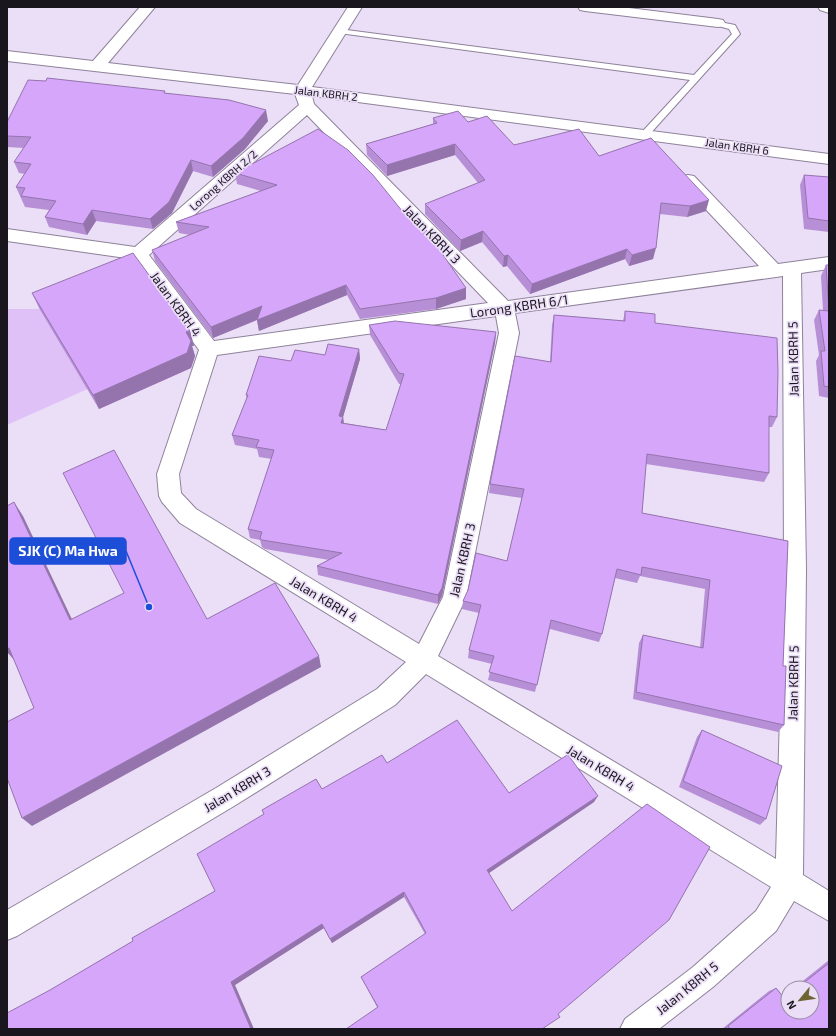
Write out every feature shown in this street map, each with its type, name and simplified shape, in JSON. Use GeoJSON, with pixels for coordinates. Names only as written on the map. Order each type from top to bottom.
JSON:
{"type":"FeatureCollection","features":[{"type":"Feature","properties":{"kind":"main road"},"geometry":{"type":"LineString","coordinates":[[98,65],[148,7]]}},
{"type":"Feature","properties":{"kind":"main road","name":"Lorong KBRH 2/2"},"geometry":{"type":"LineString","coordinates":[[139,254],[305,98],[339,31],[355,7]]}},
{"type":"Feature","properties":{"kind":"main road"},"geometry":{"type":"LineString","coordinates":[[585,7],[718,23]]}},
{"type":"Feature","properties":{"kind":"main road"},"geometry":{"type":"LineString","coordinates":[[825,7],[829,10]]}},
{"type":"Feature","properties":{"kind":"main road","name":"Jalan KBRH 2"},"geometry":{"type":"LineString","coordinates":[[7,56],[98,65],[305,98],[645,134]]}},
{"type":"Feature","properties":{"kind":"main road","name":"Jalan KBRH 3"},"geometry":{"type":"LineString","coordinates":[[7,926],[224,797],[386,697],[424,660],[454,598],[509,333],[504,308],[305,98]]}},
{"type":"Feature","properties":{"kind":"main road"},"geometry":{"type":"LineString","coordinates":[[645,134],[782,269]]}},
{"type":"Feature","properties":{"kind":"main road","name":"Jalan KBRH 6"},"geometry":{"type":"LineString","coordinates":[[645,134],[829,159]]}},
{"type":"Feature","properties":{"kind":"main road"},"geometry":{"type":"LineString","coordinates":[[7,235],[139,254]]}},
{"type":"Feature","properties":{"kind":"main road","name":"Jalan KBRH 4"},"geometry":{"type":"LineString","coordinates":[[139,254],[209,349],[168,474],[170,496],[188,516],[829,907]]}},
{"type":"Feature","properties":{"kind":"main road","name":"Lorong KBRH 6/1"},"geometry":{"type":"LineString","coordinates":[[209,349],[829,263]]}},
{"type":"Feature","properties":{"kind":"main road","name":"Jalan KBRH 5"},"geometry":{"type":"LineString","coordinates":[[635,1029],[702,977],[766,921],[789,883],[795,569],[782,269]]}},
{"type":"Feature","properties":{"kind":"lane"},"geometry":{"type":"LineString","coordinates":[[645,134],[736,34],[732,27],[718,23]]}},
{"type":"Feature","properties":{"kind":"lane"},"geometry":{"type":"LineString","coordinates":[[339,31],[696,78]]}},
{"type":"Feature","properties":{"kind":"shaded area"},"geometry":{"type":"Polygon","coordinates":[[[7,309],[51,309],[92,387],[7,425],[7,309]]]}},
{"type":"Feature","properties":{"kind":"building"},"geometry":{"type":"Polygon","coordinates":[[[47,78],[165,91],[164,93],[229,100],[266,110],[243,138],[211,166],[191,160],[169,202],[150,219],[92,210],[83,224],[45,217],[56,201],[21,196],[25,188],[16,187],[31,164],[14,162],[31,137],[7,136],[7,122],[28,80],[46,81],[47,78]]]}},
{"type":"Feature","properties":{"kind":"building"},"geometry":{"type":"Polygon","coordinates":[[[458,111],[468,122],[487,116],[514,145],[579,129],[599,156],[651,138],[709,200],[690,206],[661,203],[656,248],[632,255],[627,249],[532,284],[508,255],[504,256],[483,231],[461,240],[425,204],[485,180],[455,144],[387,165],[366,144],[437,123],[433,118],[458,111]]]}},
{"type":"Feature","properties":{"kind":"building"},"geometry":{"type":"Polygon","coordinates":[[[318,129],[348,150],[373,175],[403,212],[407,211],[443,247],[439,249],[466,288],[436,298],[360,309],[346,285],[257,320],[262,306],[211,327],[152,250],[209,227],[176,222],[277,185],[235,173],[318,129]]]}},
{"type":"Feature","properties":{"kind":"building"},"geometry":{"type":"Polygon","coordinates":[[[804,175],[829,177],[829,221],[808,218],[804,175]]]}},
{"type":"Feature","properties":{"kind":"building"},"geometry":{"type":"Polygon","coordinates":[[[133,253],[190,331],[186,332],[191,341],[187,353],[93,395],[32,293],[133,253]]]}},
{"type":"Feature","properties":{"kind":"building"},"geometry":{"type":"Polygon","coordinates":[[[826,265],[829,265],[829,311],[826,265]]]}},
{"type":"Feature","properties":{"kind":"building"},"geometry":{"type":"Polygon","coordinates":[[[819,310],[829,311],[829,387],[824,386],[821,351],[825,351],[819,310]]]}},
{"type":"Feature","properties":{"kind":"building"},"geometry":{"type":"Polygon","coordinates":[[[625,311],[655,314],[655,323],[777,338],[777,417],[769,416],[769,473],[647,454],[642,513],[788,541],[783,666],[786,666],[784,725],[636,692],[643,635],[703,648],[710,580],[642,567],[641,575],[617,569],[602,634],[551,620],[537,685],[489,672],[494,656],[469,650],[481,605],[463,601],[468,590],[476,553],[507,561],[524,489],[490,484],[515,356],[551,362],[554,315],[625,321],[625,311]]]}},
{"type":"Feature","properties":{"kind":"building"},"geometry":{"type":"Polygon","coordinates":[[[395,321],[496,332],[442,588],[438,595],[317,566],[342,553],[262,540],[260,538],[262,532],[248,529],[274,450],[256,447],[259,440],[232,435],[248,395],[246,395],[259,356],[291,361],[295,350],[325,355],[328,344],[359,349],[339,416],[343,417],[341,423],[386,430],[404,374],[399,373],[369,325],[395,321]]]}},
{"type":"Feature","properties":{"kind":"building"},"geometry":{"type":"Polygon","coordinates":[[[114,450],[207,619],[275,583],[319,656],[22,818],[7,778],[7,722],[34,708],[9,648],[7,649],[7,506],[14,502],[70,620],[124,593],[63,473],[114,450]]]}},
{"type":"Feature","properties":{"kind":"building"},"geometry":{"type":"Polygon","coordinates":[[[457,720],[509,793],[567,755],[598,796],[487,870],[512,911],[647,804],[710,847],[669,920],[558,1014],[560,1017],[542,1029],[346,1029],[378,1007],[361,977],[426,933],[404,892],[330,939],[322,924],[231,982],[251,1029],[7,1029],[7,1013],[50,990],[133,941],[132,938],[215,891],[197,854],[264,814],[262,810],[316,779],[322,789],[382,755],[387,763],[457,720]]]}},
{"type":"Feature","properties":{"kind":"building"},"geometry":{"type":"Polygon","coordinates":[[[702,730],[782,766],[766,819],[683,781],[702,730]]]}},
{"type":"Feature","properties":{"kind":"building"},"geometry":{"type":"Polygon","coordinates":[[[829,963],[829,1029],[730,1029],[728,1026],[776,988],[780,993],[780,1020],[820,1020],[820,980],[807,980],[829,963]]]}},
{"type":"Feature","properties":{"kind":"place","name":"SJK (C) Ma Hwa"},"geometry":{"type":"Point","coordinates":[149,607]}}]}
